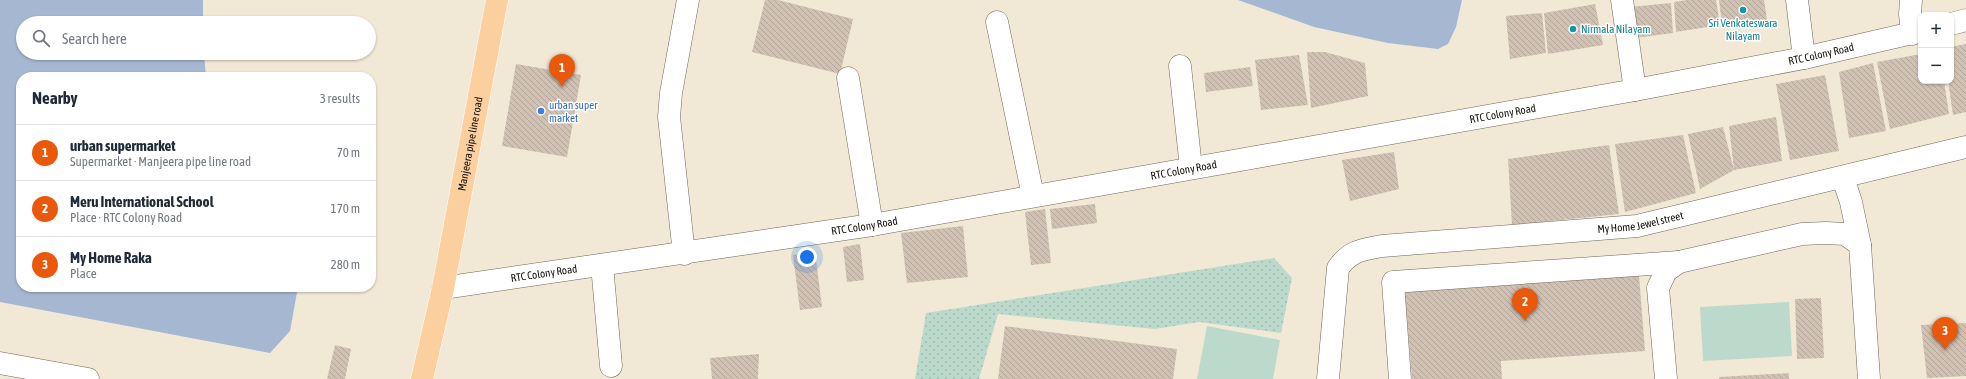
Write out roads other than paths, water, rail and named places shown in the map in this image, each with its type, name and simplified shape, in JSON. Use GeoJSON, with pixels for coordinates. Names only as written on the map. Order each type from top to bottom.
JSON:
{"type":"FeatureCollection","features":[{"type":"Feature","properties":{"kind":"main road","name":"Manjeera pipe line road"},"geometry":{"type":"LineString","coordinates":[[422,379],[442,288],[497,0]]}},
{"type":"Feature","properties":{"kind":"street"},"geometry":{"type":"LineString","coordinates":[[684,254],[669,117],[671,93],[688,0]]}},
{"type":"Feature","properties":{"kind":"street"},"geometry":{"type":"LineString","coordinates":[[1622,0],[1635,90]]}},
{"type":"Feature","properties":{"kind":"street"},"geometry":{"type":"LineString","coordinates":[[1797,0],[1804,58]]}},
{"type":"Feature","properties":{"kind":"street"},"geometry":{"type":"LineString","coordinates":[[1911,0],[1910,14],[1916,32]]}},
{"type":"Feature","properties":{"kind":"street"},"geometry":{"type":"LineString","coordinates":[[1954,23],[1966,20]]}},
{"type":"Feature","properties":{"kind":"street"},"geometry":{"type":"LineString","coordinates":[[997,22],[1033,196]]}},
{"type":"Feature","properties":{"kind":"street","name":"RTC Colony Road"},"geometry":{"type":"LineString","coordinates":[[442,288],[684,254],[872,225],[1635,90],[1804,58],[1916,32]]}},
{"type":"Feature","properties":{"kind":"street"},"geometry":{"type":"LineString","coordinates":[[1180,66],[1192,168]]}},
{"type":"Feature","properties":{"kind":"street"},"geometry":{"type":"LineString","coordinates":[[848,78],[872,225]]}},
{"type":"Feature","properties":{"kind":"street","name":"My Home Jewel street"},"geometry":{"type":"LineString","coordinates":[[1328,379],[1338,268],[1346,257],[1358,251],[1382,246],[1637,226],[1966,148]]}},
{"type":"Feature","properties":{"kind":"street"},"geometry":{"type":"LineString","coordinates":[[1843,178],[1851,202],[1860,244],[1869,379]]}},
{"type":"Feature","properties":{"kind":"street"},"geometry":{"type":"LineString","coordinates":[[1400,379],[1393,282],[1679,262],[1802,234],[1846,234],[1860,244]]}},
{"type":"Feature","properties":{"kind":"street"},"geometry":{"type":"LineString","coordinates":[[1666,379],[1658,288],[1666,271],[1679,262]]}},
{"type":"Feature","properties":{"kind":"street"},"geometry":{"type":"LineString","coordinates":[[602,265],[612,366]]}},
{"type":"Feature","properties":{"kind":"street"},"geometry":{"type":"LineString","coordinates":[[1,369],[88,379]]}},
{"type":"Feature","properties":{"kind":"water"},"geometry":{"type":"Polygon","coordinates":[[[0,0],[203,0],[203,16],[16,16],[16,60],[205,60],[206,72],[16,72],[16,292],[297,292],[290,331],[270,353],[0,302],[0,0]]]}},
{"type":"Feature","properties":{"kind":"water"},"geometry":{"type":"Polygon","coordinates":[[[1238,0],[1462,0],[1456,27],[1448,44],[1438,49],[1388,43],[1314,27],[1238,0]]]}},
{"type":"Feature","properties":{"kind":"place","name":"Sri Venkateswara Nilayam"},"geometry":{"type":"Point","coordinates":[1743,10]}},
{"type":"Feature","properties":{"kind":"place","name":"Nirmala Nilayam"},"geometry":{"type":"Point","coordinates":[1573,29]}},
{"type":"Feature","properties":{"kind":"place","name":"urban supermarket"},"geometry":{"type":"Point","coordinates":[562,87]}},
{"type":"Feature","properties":{"kind":"place","name":"urban super market"},"geometry":{"type":"Point","coordinates":[541,111]}},
{"type":"Feature","properties":{"kind":"place","name":"Meru International School"},"geometry":{"type":"Point","coordinates":[1525,321]}},
{"type":"Feature","properties":{"kind":"place","name":"My Home Raka"},"geometry":{"type":"Point","coordinates":[1945,350]}}]}
